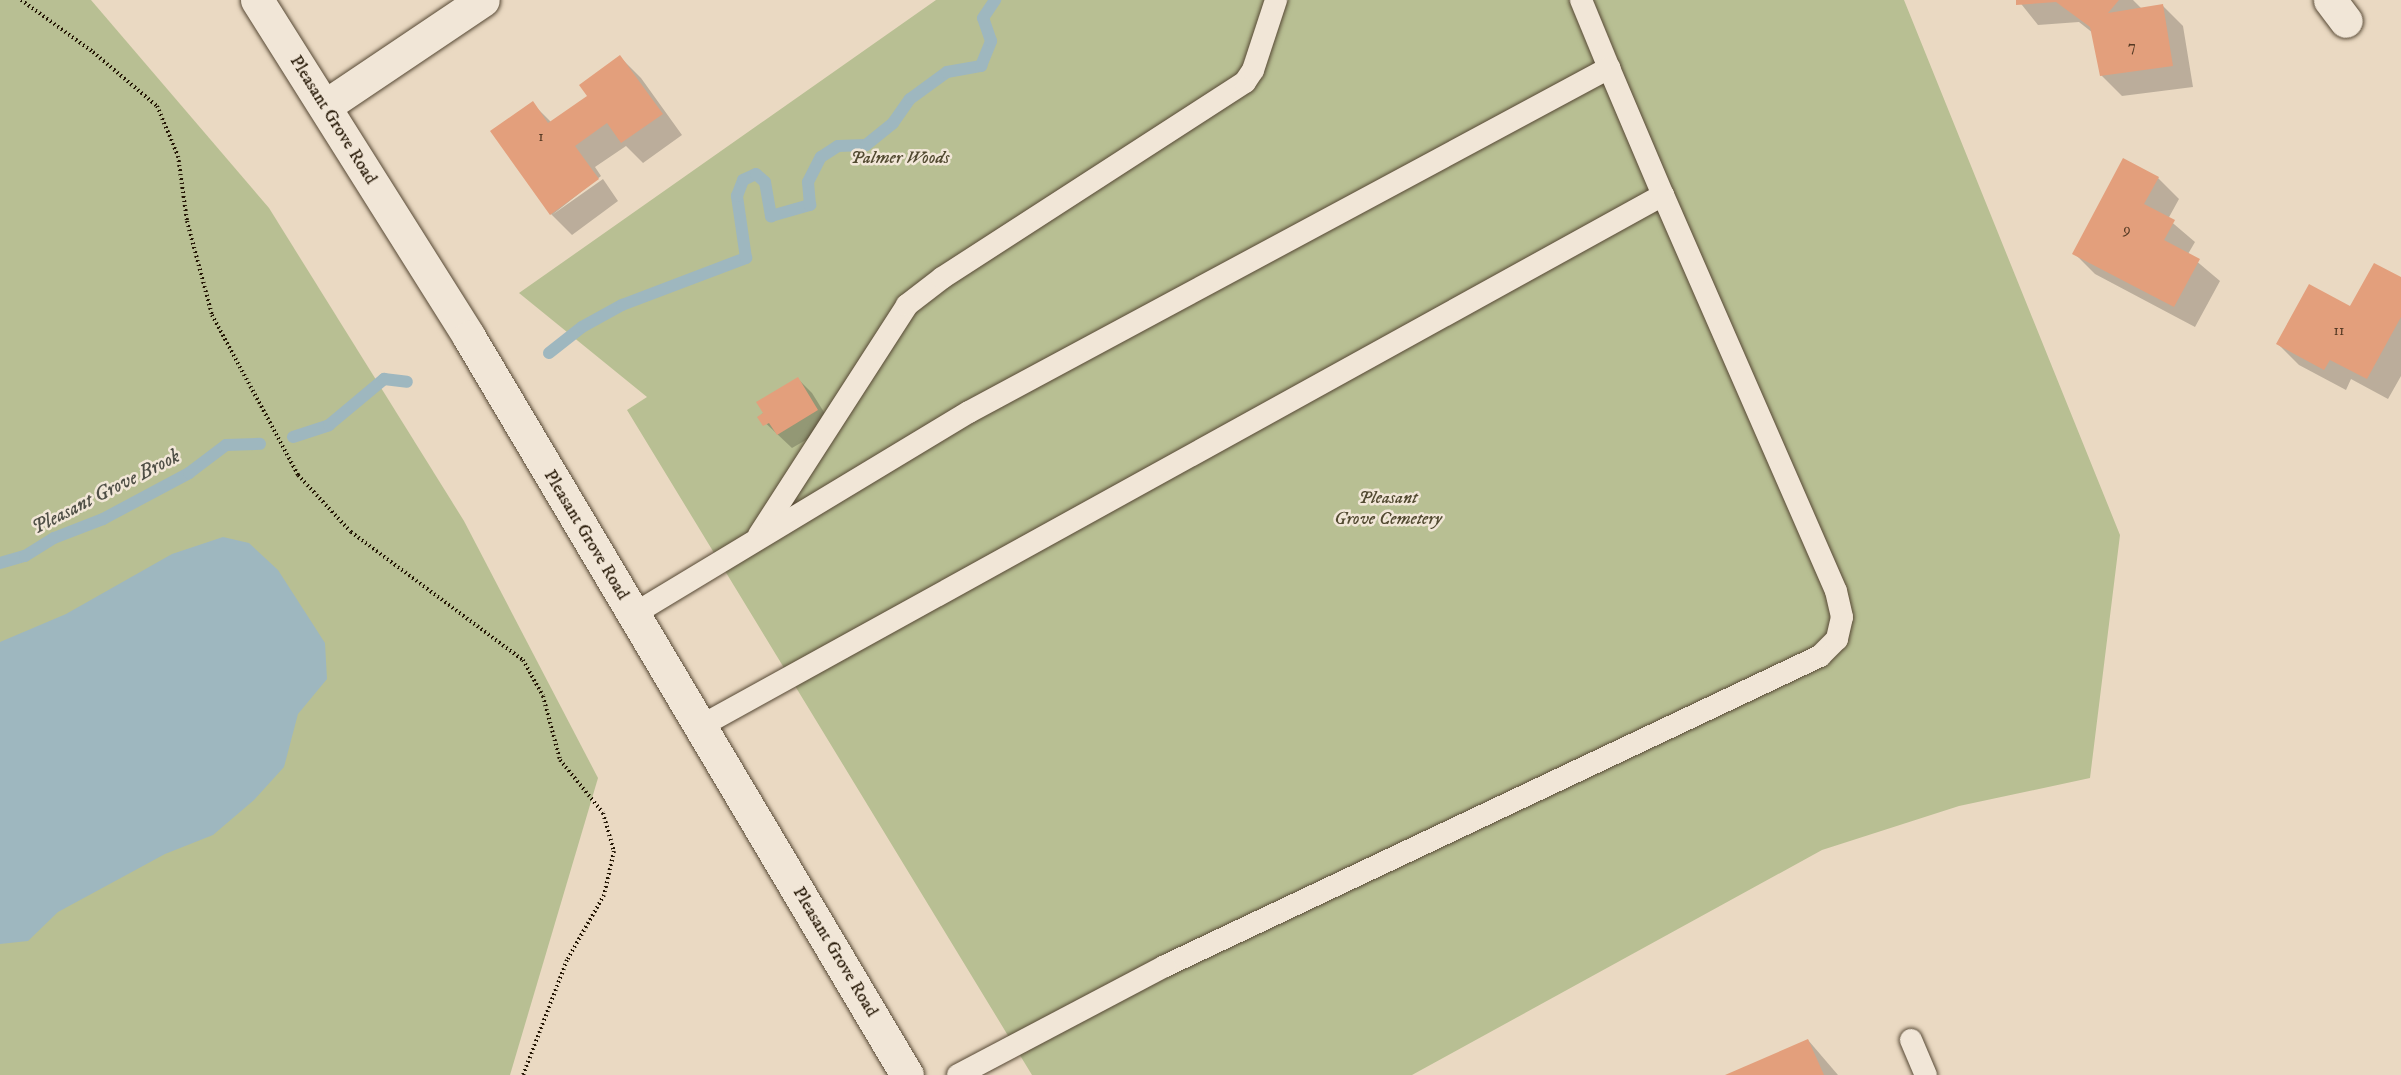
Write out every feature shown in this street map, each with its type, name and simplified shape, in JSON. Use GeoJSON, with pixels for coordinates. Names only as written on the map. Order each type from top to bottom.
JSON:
{"type":"FeatureCollection","features":[{"type":"Feature","properties":{"kind":"street","name":"Pleasant Grove Road"},"geometry":{"type":"LineString","coordinates":[[256,0],[325,106],[634,614],[907,1075]]}},
{"type":"Feature","properties":{"kind":"street"},"geometry":{"type":"LineString","coordinates":[[325,106],[483,0]]}},
{"type":"Feature","properties":{"kind":"lane"},"geometry":{"type":"LineString","coordinates":[[757,539],[907,305],[942,278],[1245,82],[1253,70],[1276,0]]}},
{"type":"Feature","properties":{"kind":"lane"},"geometry":{"type":"LineString","coordinates":[[958,1075],[1165,966],[1820,656],[1837,639],[1842,617],[1836,591],[1663,195],[1581,0]]}},
{"type":"Feature","properties":{"kind":"lane"},"geometry":{"type":"LineString","coordinates":[[634,614],[969,412],[1609,68]]}},
{"type":"Feature","properties":{"kind":"lane"},"geometry":{"type":"LineString","coordinates":[[701,726],[1663,195]]}},
{"type":"Feature","properties":{"kind":"lane"},"geometry":{"type":"LineString","coordinates":[[1911,1040],[1926,1075]]}},
{"type":"Feature","properties":{"kind":"path"},"geometry":{"type":"LineString","coordinates":[[21,0],[93,52],[157,106],[178,156],[187,221],[212,315],[298,475],[351,532],[523,660],[543,696],[560,759],[603,813],[614,851],[604,895],[567,960],[524,1075]]}},
{"type":"Feature","properties":{"kind":"green space"},"geometry":{"type":"Polygon","coordinates":[[[0,0],[91,0],[269,208],[464,521],[598,778],[510,1075],[0,1075],[0,0]]]}},
{"type":"Feature","properties":{"kind":"green space","name":"Pleasant Grove Cemetery"},"geometry":{"type":"Polygon","coordinates":[[[936,0],[1904,0],[2120,535],[2090,778],[1959,806],[1822,850],[1412,1075],[1032,1075],[627,410],[647,397],[519,293],[936,0]]]}},
{"type":"Feature","properties":{"kind":"water"},"geometry":{"type":"Polygon","coordinates":[[[223,537],[249,543],[278,570],[325,643],[327,679],[298,714],[284,767],[254,800],[213,835],[165,854],[58,912],[28,941],[0,944],[0,642],[66,614],[172,554],[223,537]]]}},
{"type":"Feature","properties":{"kind":"building"},"geometry":{"type":"Polygon","coordinates":[[[2016,0],[2119,0],[2108,13],[2163,4],[2173,66],[2100,76],[2090,27],[2056,2],[2016,5],[2016,0]]]}},
{"type":"Feature","properties":{"kind":"building"},"geometry":{"type":"Polygon","coordinates":[[[620,55],[663,114],[621,143],[607,123],[575,146],[599,179],[550,215],[490,131],[533,101],[548,123],[587,96],[579,85],[620,55]]]}},
{"type":"Feature","properties":{"kind":"building"},"geometry":{"type":"Polygon","coordinates":[[[2123,158],[2159,177],[2144,204],[2175,220],[2164,240],[2200,259],[2174,307],[2072,254],[2123,158]]]}},
{"type":"Feature","properties":{"kind":"building"},"geometry":{"type":"Polygon","coordinates":[[[2374,263],[2401,277],[2401,317],[2367,379],[2330,360],[2324,370],[2276,344],[2309,284],[2350,306],[2374,263]]]}},
{"type":"Feature","properties":{"kind":"building"},"geometry":{"type":"Polygon","coordinates":[[[798,377],[818,410],[777,435],[769,423],[763,426],[757,417],[763,413],[756,402],[798,377]]]}},
{"type":"Feature","properties":{"kind":"building"},"geometry":{"type":"Polygon","coordinates":[[[1808,1039],[1824,1075],[1725,1075],[1808,1039]]]}},
{"type":"Feature","properties":{"kind":"waterway","name":"Pleasant Grove Brook"},"geometry":{"type":"LineString","coordinates":[[549,353],[582,327],[622,305],[746,258],[737,196],[743,180],[756,174],[765,182],[771,216],[810,205],[808,182],[821,157],[838,146],[866,145],[893,123],[910,99],[947,72],[981,66],[991,41],[983,18],[995,0]]}},
{"type":"Feature","properties":{"kind":"waterway","name":"Pleasant Grove Brook"},"geometry":{"type":"LineString","coordinates":[[293,437],[329,425],[384,379],[407,382]]}},
{"type":"Feature","properties":{"kind":"waterway","name":"Pleasant Grove Brook"},"geometry":{"type":"LineString","coordinates":[[0,563],[25,556],[54,538],[103,519],[189,473],[226,445],[260,444]]}},
{"type":"Feature","properties":{"kind":"park label","name":"Palmer Woods"},"geometry":{"type":"Point","coordinates":[900,158]}}]}
